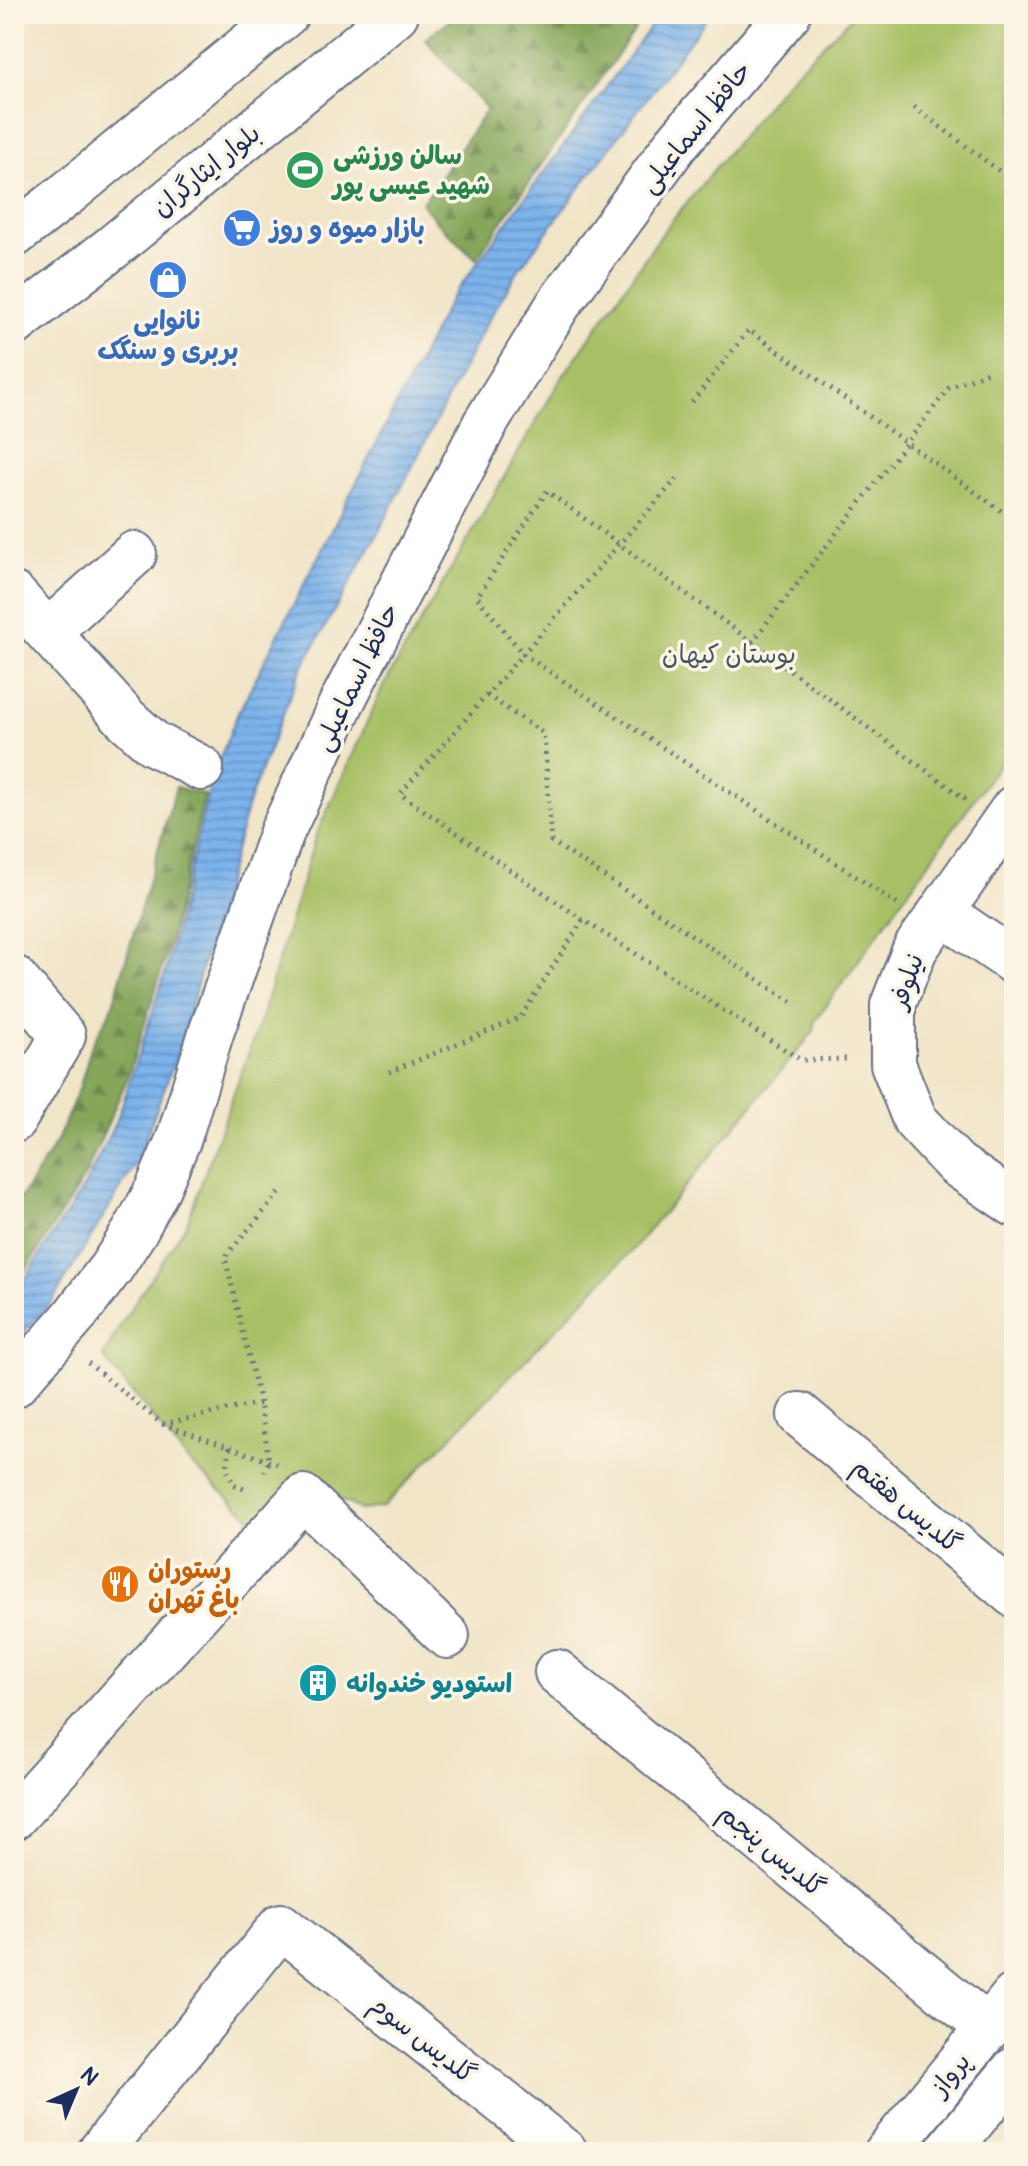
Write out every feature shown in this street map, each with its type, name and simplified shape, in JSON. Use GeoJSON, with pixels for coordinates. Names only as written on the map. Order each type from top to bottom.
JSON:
{"type":"FeatureCollection","features":[{"type":"Feature","properties":{"kind":"street"},"geometry":{"type":"LineString","coordinates":[[14,235],[31,201],[68,193],[286,14]]}},
{"type":"Feature","properties":{"kind":"street","name":"بلوار ایثارگران"},"geometry":{"type":"LineString","coordinates":[[14,324],[113,247],[396,14]]}},
{"type":"Feature","properties":{"kind":"street","name":"حافظ اسماعیلی"},"geometry":{"type":"LineString","coordinates":[[14,1385],[111,1268],[157,1190],[179,1138],[211,1033],[282,832],[342,702],[485,424],[558,305],[667,157],[788,14]]}},
{"type":"Feature","properties":{"kind":"street"},"geometry":{"type":"LineString","coordinates":[[48,632],[134,554]]}},
{"type":"Feature","properties":{"kind":"street"},"geometry":{"type":"LineString","coordinates":[[14,595],[126,719],[153,743],[201,768]]}},
{"type":"Feature","properties":{"kind":"street","name":"نیلوفر"},"geometry":{"type":"LineString","coordinates":[[1008,817],[915,949],[893,1005],[893,1064],[915,1120],[956,1164],[1014,1204]]}},
{"type":"Feature","properties":{"kind":"street"},"geometry":{"type":"LineString","coordinates":[[936,919],[1014,962]]}},
{"type":"Feature","properties":{"kind":"street"},"geometry":{"type":"LineString","coordinates":[[14,978],[63,1036],[14,1120]]}},
{"type":"Feature","properties":{"kind":"street","name":"گلدیس هفتم"},"geometry":{"type":"LineString","coordinates":[[800,1415],[1014,1595]]}},
{"type":"Feature","properties":{"kind":"street"},"geometry":{"type":"LineString","coordinates":[[14,1817],[303,1497],[447,1636]]}},
{"type":"Feature","properties":{"kind":"street","name":"گلدیس پنجم"},"geometry":{"type":"LineString","coordinates":[[557,1672],[1001,2012]]}},
{"type":"Feature","properties":{"kind":"street","name":"گلدیس سوم"},"geometry":{"type":"LineString","coordinates":[[100,2152],[281,1926],[565,2152]]}},
{"type":"Feature","properties":{"kind":"street","name":"پرواز"},"geometry":{"type":"LineString","coordinates":[[887,2152],[1001,2012]]}},
{"type":"Feature","properties":{"kind":"street","name":"پرواز"},"geometry":{"type":"LineString","coordinates":[[947,2152],[1014,2070]]}},
{"type":"Feature","properties":{"kind":"path"},"geometry":{"type":"LineString","coordinates":[[914,107],[1014,182]]}},
{"type":"Feature","properties":{"kind":"path"},"geometry":{"type":"LineString","coordinates":[[692,402],[749,330],[1014,520]]}},
{"type":"Feature","properties":{"kind":"path"},"geometry":{"type":"LineString","coordinates":[[752,642],[949,388],[992,370]]}},
{"type":"Feature","properties":{"kind":"path"},"geometry":{"type":"LineString","coordinates":[[680,475],[400,794],[583,920],[801,1060],[893,1057]]}},
{"type":"Feature","properties":{"kind":"path"},"geometry":{"type":"LineString","coordinates":[[936,919],[523,654],[477,597],[547,491],[752,642],[1008,817]]}},
{"type":"Feature","properties":{"kind":"path"},"geometry":{"type":"LineString","coordinates":[[487,695],[544,734],[551,841],[796,1005]]}},
{"type":"Feature","properties":{"kind":"path"},"geometry":{"type":"LineString","coordinates":[[389,1072],[520,1018],[583,920]]}},
{"type":"Feature","properties":{"kind":"path"},"geometry":{"type":"LineString","coordinates":[[262,1481],[269,1461],[260,1403],[225,1257],[283,1189]]}},
{"type":"Feature","properties":{"kind":"path"},"geometry":{"type":"LineString","coordinates":[[56,1337],[162,1424],[282,1465],[303,1497]]}},
{"type":"Feature","properties":{"kind":"path"},"geometry":{"type":"LineString","coordinates":[[162,1424],[260,1403]]}},
{"type":"Feature","properties":{"kind":"path"},"geometry":{"type":"LineString","coordinates":[[230,1447],[227,1469],[233,1484],[248,1491],[255,1486]]}},
{"type":"Feature","properties":{"kind":"green space"},"geometry":{"type":"Polygon","coordinates":[[[458,14],[646,14],[476,259],[436,221],[422,203],[487,109],[425,39],[458,14]]]}},
{"type":"Feature","properties":{"kind":"green space","name":"بوستان کیهان"},"geometry":{"type":"Polygon","coordinates":[[[855,14],[1014,14],[1014,744],[815,1021],[814,1031],[636,1246],[383,1507],[361,1510],[307,1482],[263,1529],[189,1462],[103,1357],[122,1322],[186,1225],[260,1021],[316,835],[383,687],[559,382],[666,228],[789,78],[855,14]]]}},
{"type":"Feature","properties":{"kind":"green space"},"geometry":{"type":"Polygon","coordinates":[[[176,787],[205,795],[167,953],[127,1079],[85,1176],[14,1288],[14,1208],[57,1141],[80,1086],[92,1044],[111,1011],[176,787]]]}},
{"type":"Feature","properties":{"kind":"water"},"geometry":{"type":"Polygon","coordinates":[[[660,14],[710,14],[519,269],[485,326],[377,535],[300,671],[250,798],[177,1055],[136,1163],[51,1303],[14,1343],[14,1294],[84,1187],[118,1117],[166,970],[211,781],[237,715],[450,300],[660,14]]]}},
{"type":"Feature","properties":{"kind":"place","name":"سالن ورزشی شهید عیسی پور"},"geometry":{"type":"Point","coordinates":[305,170]}},
{"type":"Feature","properties":{"kind":"place","name":"بازار میوه و روز"},"geometry":{"type":"Point","coordinates":[242,228]}},
{"type":"Feature","properties":{"kind":"place","name":"نانوایی بربری و سنگک"},"geometry":{"type":"Point","coordinates":[168,280]}},
{"type":"Feature","properties":{"kind":"place","name":"رستوران باغ تهران"},"geometry":{"type":"Point","coordinates":[120,1584]}},
{"type":"Feature","properties":{"kind":"place","name":"استودیو خندوانه"},"geometry":{"type":"Point","coordinates":[318,1683]}}]}
